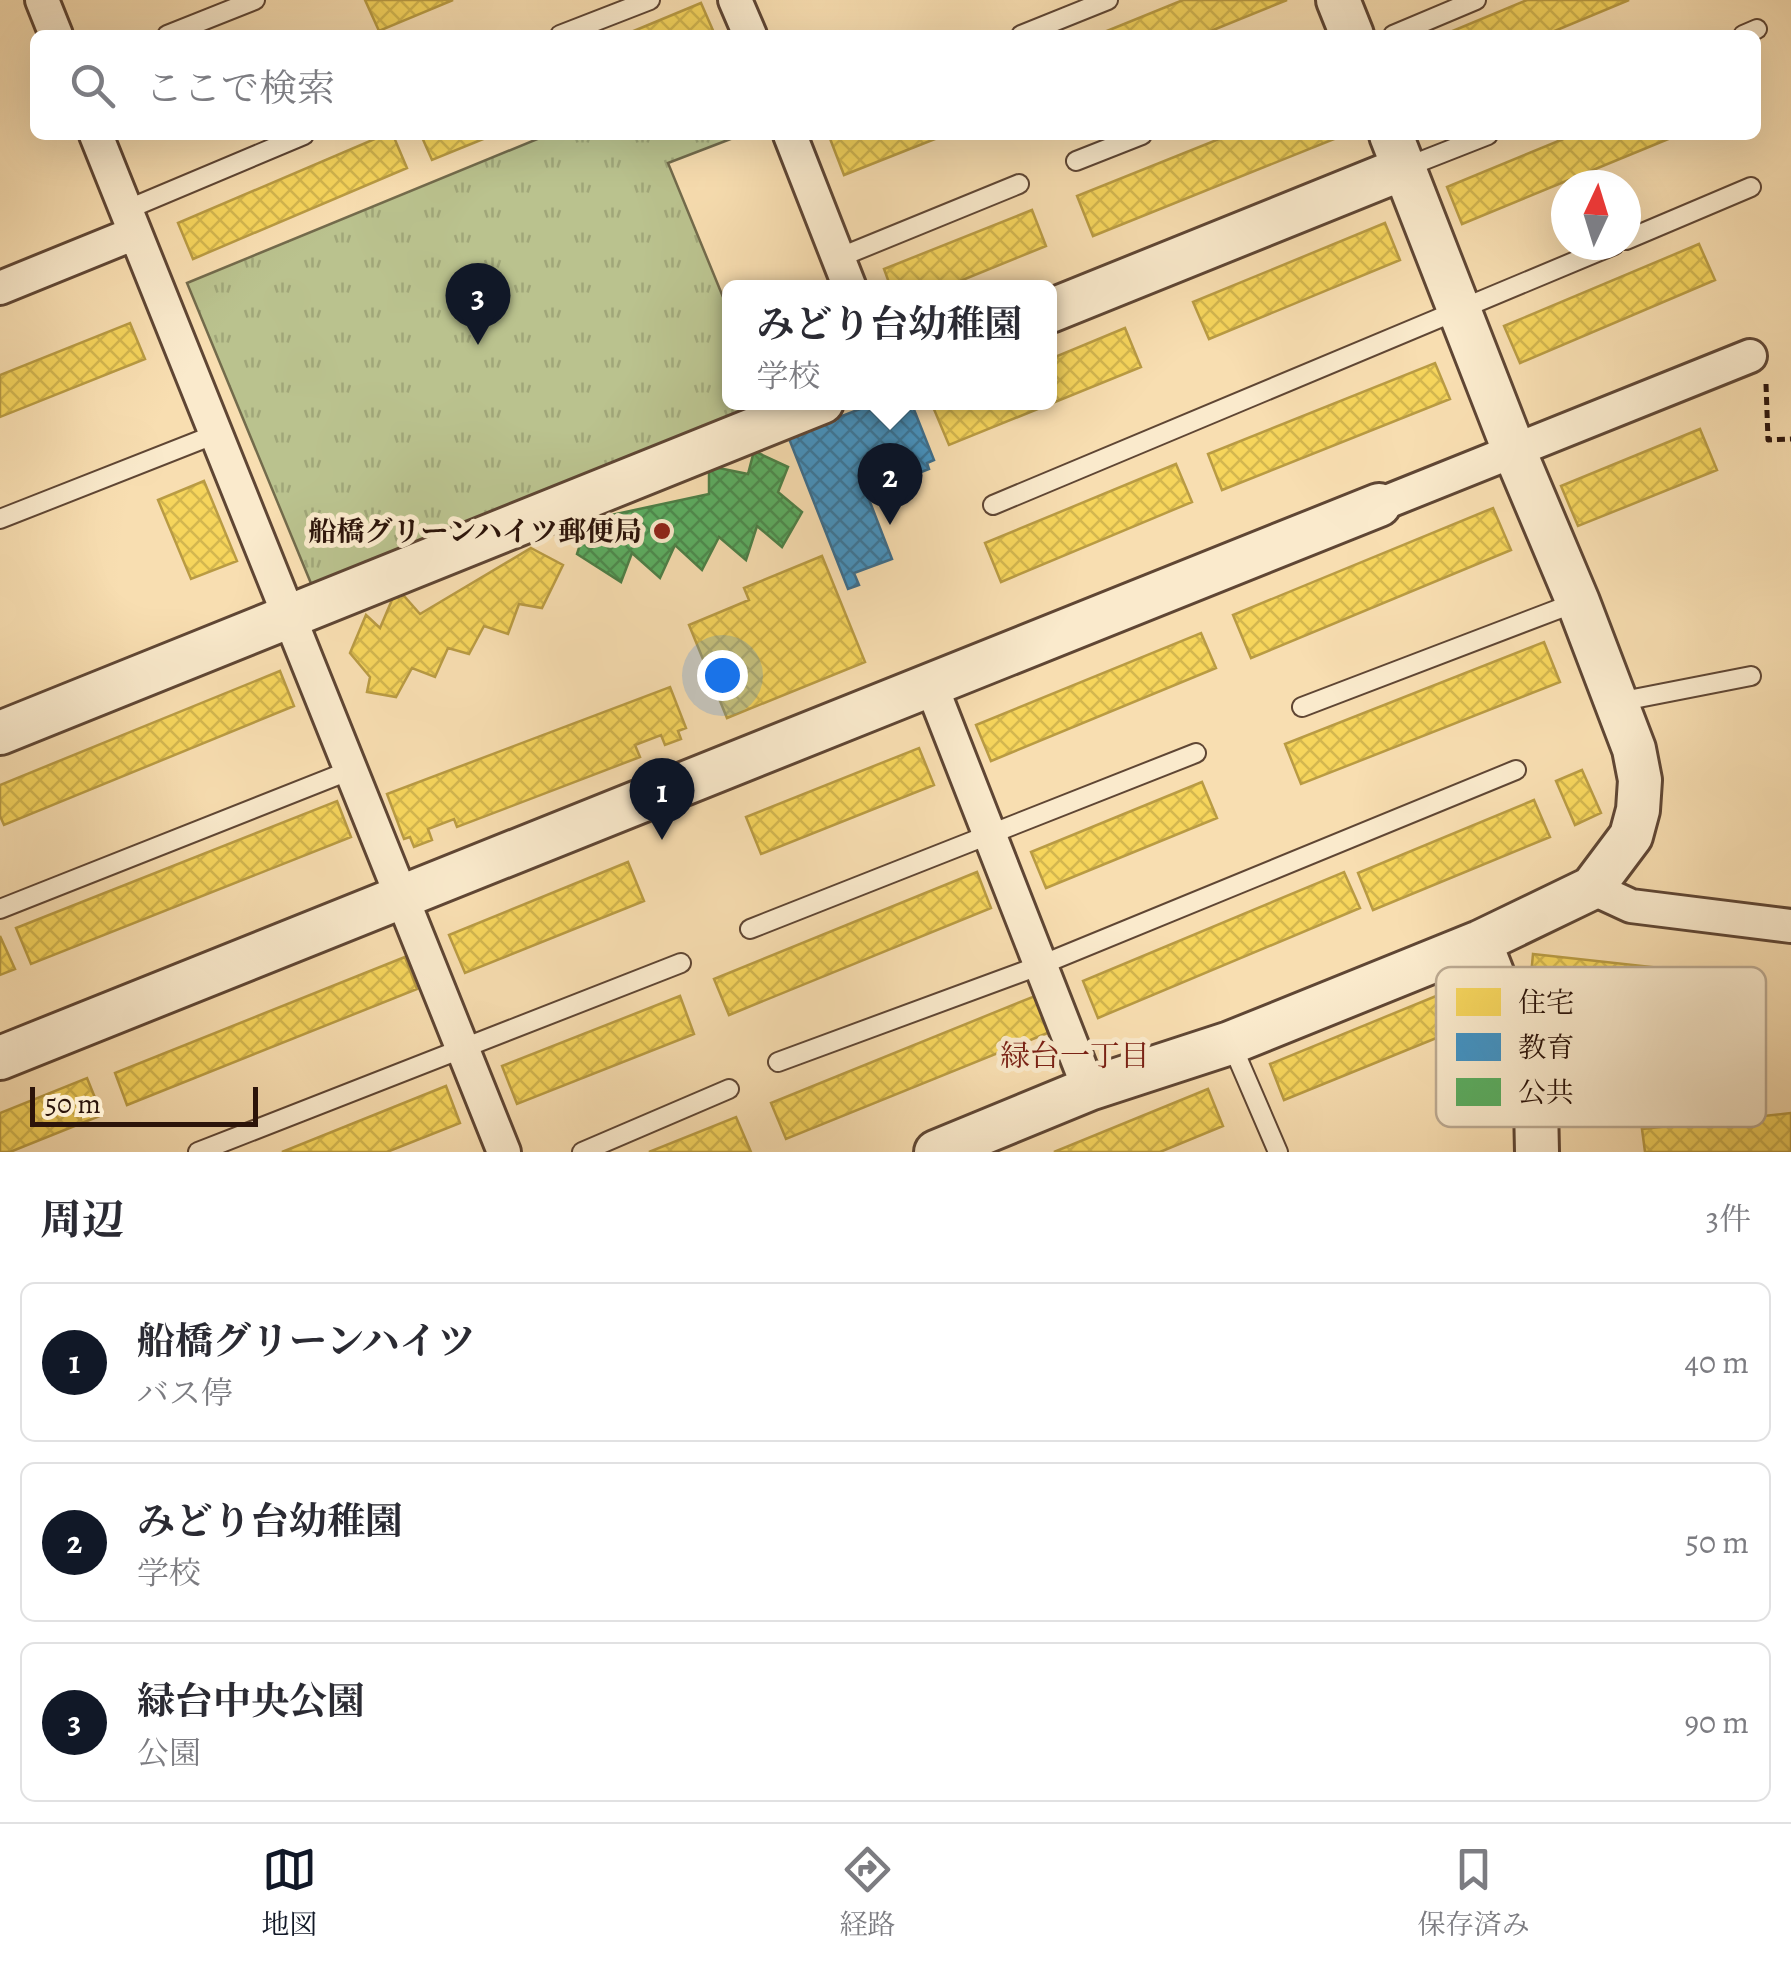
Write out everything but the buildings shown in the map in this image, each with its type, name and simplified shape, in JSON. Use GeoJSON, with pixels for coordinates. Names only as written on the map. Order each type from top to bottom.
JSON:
{"type":"FeatureCollection","features":[{"type":"Feature","properties":{"kind":"street"},"geometry":{"type":"LineString","coordinates":[[42,0],[54,30]]}},
{"type":"Feature","properties":{"kind":"street"},"geometry":{"type":"LineString","coordinates":[[736,0],[748,30]]}},
{"type":"Feature","properties":{"kind":"street"},"geometry":{"type":"LineString","coordinates":[[1338,0],[1350,30]]}},
{"type":"Feature","properties":{"kind":"street"},"geometry":{"type":"LineString","coordinates":[[98,140],[504,1152]]}},
{"type":"Feature","properties":{"kind":"street"},"geometry":{"type":"LineString","coordinates":[[792,140],[844,272]]}},
{"type":"Feature","properties":{"kind":"street"},"geometry":{"type":"LineString","coordinates":[[936,1152],[1089,1089],[1230,1042],[1480,942],[1592,888],[1631,836],[1638,810],[1640,780],[1618,702],[1397,151],[1057,307]]}},
{"type":"Feature","properties":{"kind":"street"},"geometry":{"type":"LineString","coordinates":[[0,288],[131,222]]}},
{"type":"Feature","properties":{"kind":"street"},"geometry":{"type":"LineString","coordinates":[[0,1058],[1513,448],[1758,370]]}},
{"type":"Feature","properties":{"kind":"street"},"geometry":{"type":"LineString","coordinates":[[0,733],[802,410]]}},
{"type":"Feature","properties":{"kind":"street"},"geometry":{"type":"LineString","coordinates":[[931,684],[1089,1089]]}},
{"type":"Feature","properties":{"kind":"street"},"geometry":{"type":"LineString","coordinates":[[1592,888],[1630,906],[1791,926]]}},
{"type":"Feature","properties":{"kind":"street"},"geometry":{"type":"LineString","coordinates":[[1480,942],[1490,967]]}},
{"type":"Feature","properties":{"kind":"street"},"geometry":{"type":"LineString","coordinates":[[1535,1127],[1537,1152]]}},
{"type":"Feature","properties":{"kind":"lane"},"geometry":{"type":"LineString","coordinates":[[180,30],[255,0]]}},
{"type":"Feature","properties":{"kind":"lane"},"geometry":{"type":"LineString","coordinates":[[573,30],[650,0]]}},
{"type":"Feature","properties":{"kind":"lane"},"geometry":{"type":"LineString","coordinates":[[1034,30],[1108,0]]}},
{"type":"Feature","properties":{"kind":"lane"},"geometry":{"type":"LineString","coordinates":[[1404,30],[1476,0]]}},
{"type":"Feature","properties":{"kind":"lane"},"geometry":{"type":"LineString","coordinates":[[131,222],[294,140]]}},
{"type":"Feature","properties":{"kind":"lane"},"geometry":{"type":"LineString","coordinates":[[1076,161],[1129,140]]}},
{"type":"Feature","properties":{"kind":"lane"},"geometry":{"type":"LineString","coordinates":[[1397,151],[1460,140]]}},
{"type":"Feature","properties":{"kind":"lane"},"geometry":{"type":"LineString","coordinates":[[844,272],[1019,184]]}},
{"type":"Feature","properties":{"kind":"lane"},"geometry":{"type":"LineString","coordinates":[[1641,233],[1750,186]]}},
{"type":"Feature","properties":{"kind":"lane"},"geometry":{"type":"LineString","coordinates":[[993,505],[1579,260]]}},
{"type":"Feature","properties":{"kind":"lane"},"geometry":{"type":"LineString","coordinates":[[0,519],[216,434]]}},
{"type":"Feature","properties":{"kind":"lane"},"geometry":{"type":"LineString","coordinates":[[1302,708],[1578,602]]}},
{"type":"Feature","properties":{"kind":"lane"},"geometry":{"type":"LineString","coordinates":[[1618,702],[1751,676]]}},
{"type":"Feature","properties":{"kind":"lane"},"geometry":{"type":"LineString","coordinates":[[750,929],[1196,754]]}},
{"type":"Feature","properties":{"kind":"lane"},"geometry":{"type":"LineString","coordinates":[[0,909],[350,770]]}},
{"type":"Feature","properties":{"kind":"lane"},"geometry":{"type":"LineString","coordinates":[[778,1062],[1040,965],[1516,770]]}},
{"type":"Feature","properties":{"kind":"lane"},"geometry":{"type":"LineString","coordinates":[[198,1152],[681,963]]}},
{"type":"Feature","properties":{"kind":"lane"},"geometry":{"type":"LineString","coordinates":[[1230,1042],[1278,1152]]}},
{"type":"Feature","properties":{"kind":"lane"},"geometry":{"type":"LineString","coordinates":[[582,1152],[729,1090]]}},
{"type":"Feature","properties":{"kind":"path"},"geometry":{"type":"LineString","coordinates":[[1758,370],[1768,440],[1791,439]]}},
{"type":"Feature","properties":{"kind":"green space"},"geometry":{"type":"Polygon","coordinates":[[[535,140],[728,140],[668,163],[722,295],[722,410],[749,410],[315,593],[187,283],[535,140]]]}},
{"type":"Feature","properties":{"kind":"place","name":"緑台中央公園"},"geometry":{"type":"Point","coordinates":[478,345]}},
{"type":"Feature","properties":{"kind":"place","name":"みどり台幼稚園"},"geometry":{"type":"Point","coordinates":[890,525]}},
{"type":"Feature","properties":{"kind":"place","name":"船橋グリーンハイツ郵便局"},"geometry":{"type":"Point","coordinates":[662,531]}},
{"type":"Feature","properties":{"kind":"place","name":"船橋グリーンハイツ"},"geometry":{"type":"Point","coordinates":[662,840]}},
{"type":"Feature","properties":{"kind":"district","name":"緑台一丁目"},"geometry":{"type":"Point","coordinates":[1075,1056]}}]}
